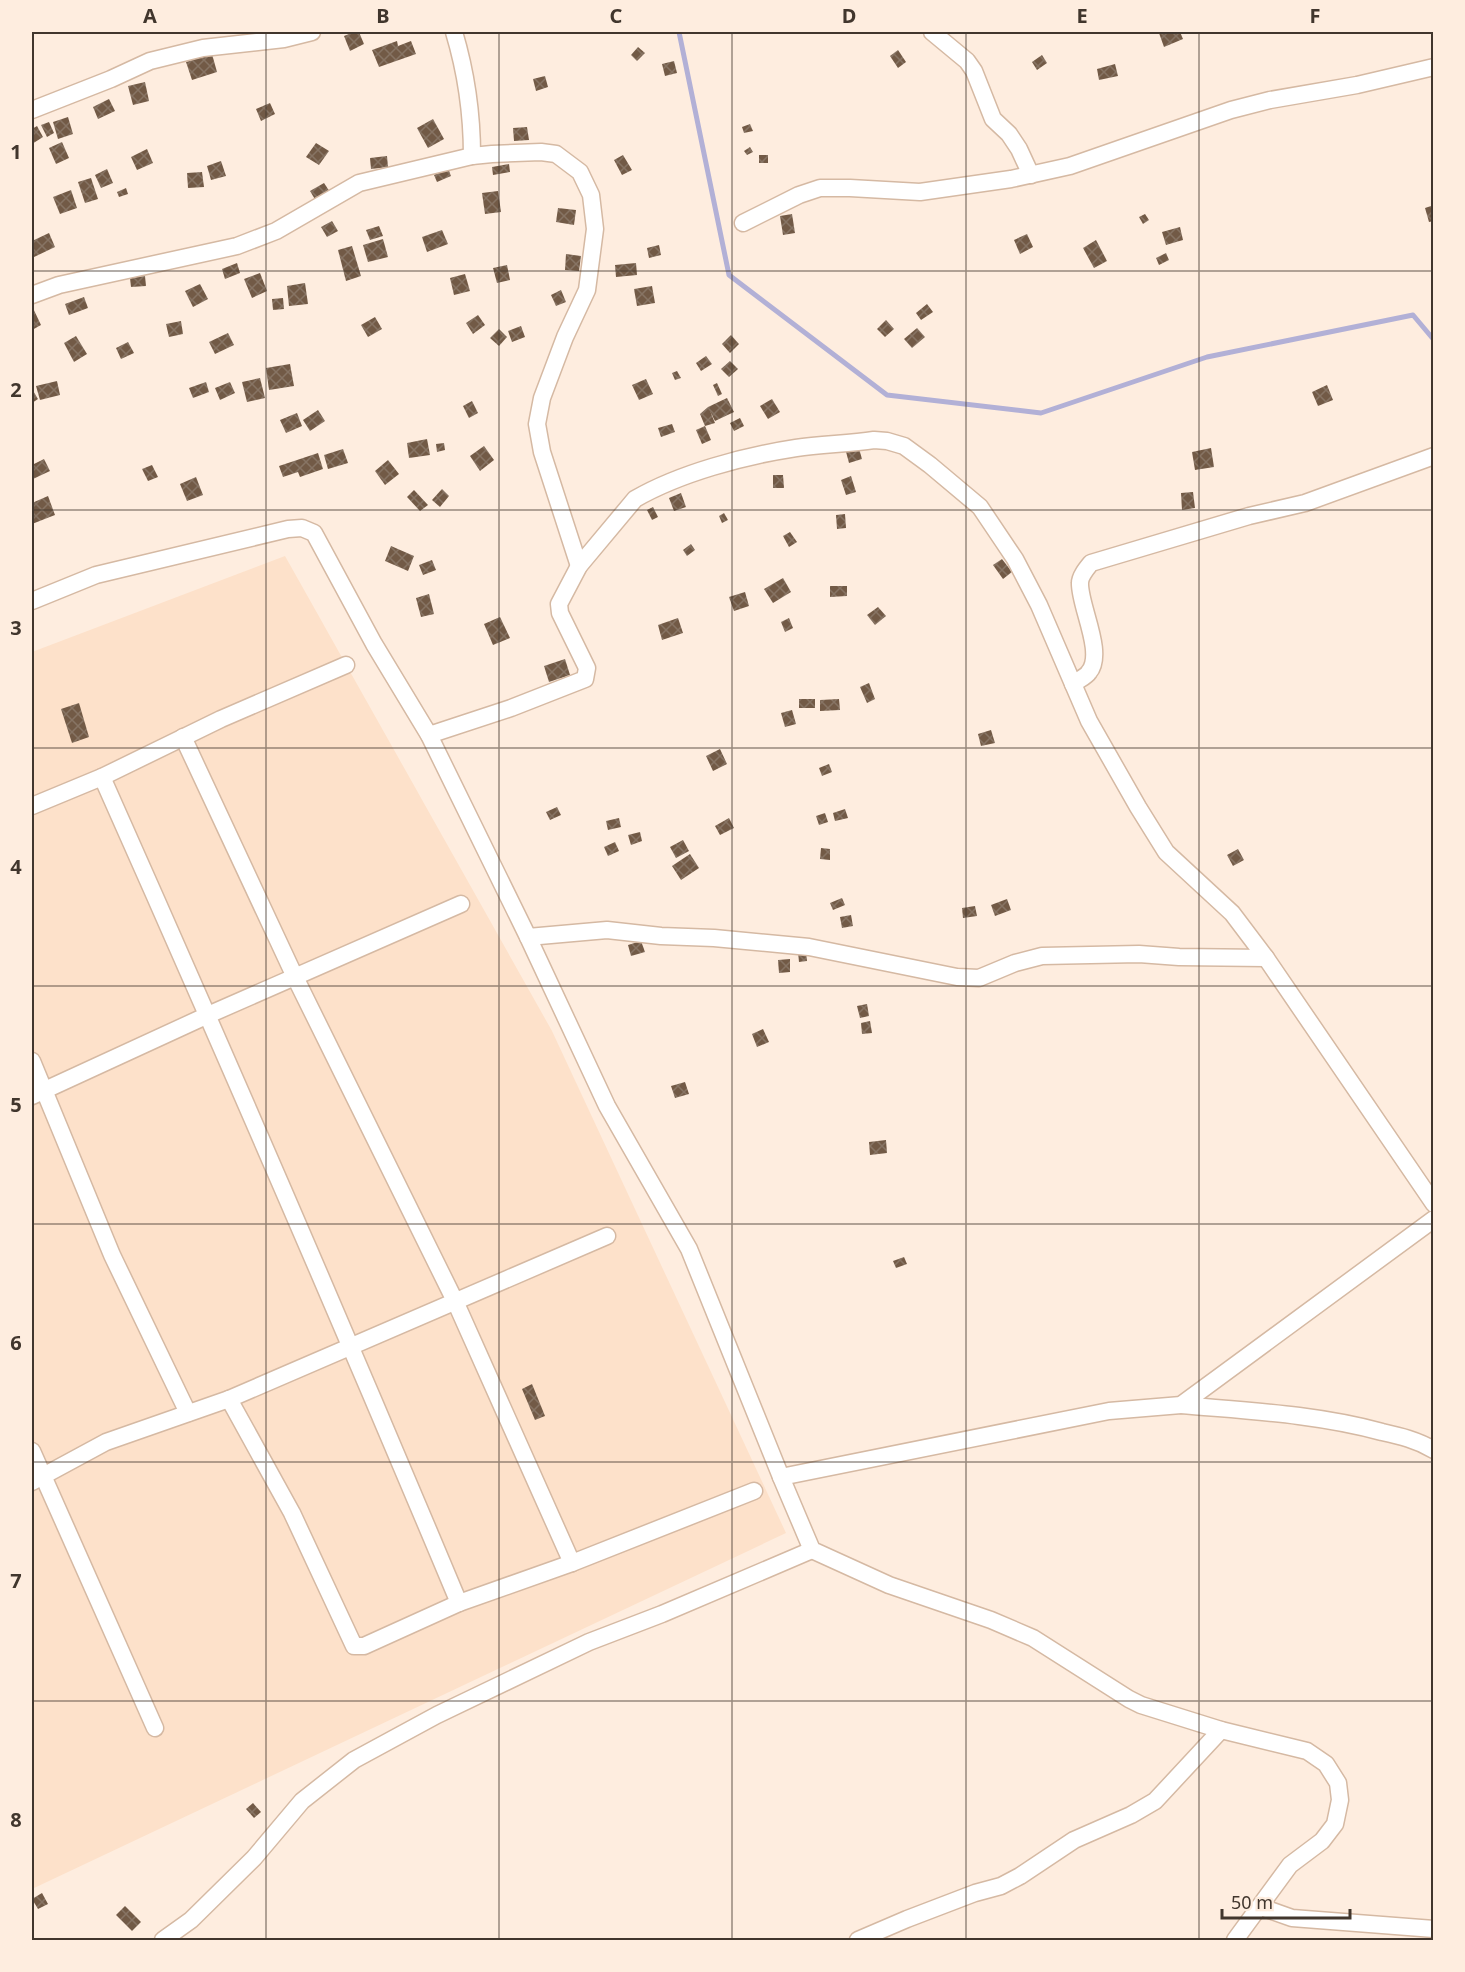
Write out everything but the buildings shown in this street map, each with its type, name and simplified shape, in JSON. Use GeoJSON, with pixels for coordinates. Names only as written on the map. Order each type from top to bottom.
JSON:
{"type":"FeatureCollection","features":[{"type":"Feature","properties":{"kind":"street"},"geometry":{"type":"LineString","coordinates":[[32,110],[150,61],[203,48],[284,39],[312,32]]}},
{"type":"Feature","properties":{"kind":"street"},"geometry":{"type":"LineString","coordinates":[[454,32],[465,79],[472,132],[472,156]]}},
{"type":"Feature","properties":{"kind":"street"},"geometry":{"type":"LineString","coordinates":[[932,32],[967,61],[974,71],[993,119],[1009,134],[1019,148],[1030,175]]}},
{"type":"Feature","properties":{"kind":"street"},"geometry":{"type":"LineString","coordinates":[[743,223],[799,195],[820,188],[920,192],[1030,175],[1071,166],[1231,110],[1434,67]]}},
{"type":"Feature","properties":{"kind":"street"},"geometry":{"type":"LineString","coordinates":[[32,295],[59,285],[237,246],[276,231],[359,183],[369,180],[404,174],[472,156],[541,152],[556,154],[580,172],[591,195],[595,229],[587,290],[565,337],[542,398],[537,424],[542,452],[579,566]]}},
{"type":"Feature","properties":{"kind":"street"},"geometry":{"type":"LineString","coordinates":[[429,735],[511,708],[585,679],[587,668],[560,613],[559,604],[579,566],[634,499],[686,477],[740,459],[797,448],[887,441],[904,446],[980,507],[1015,559],[1039,605],[1089,722],[1166,852],[1232,913],[1266,958],[1434,1204]]}},
{"type":"Feature","properties":{"kind":"street"},"geometry":{"type":"LineString","coordinates":[[1074,684],[1089,672],[1094,661],[1094,649],[1080,583],[1091,563],[1249,516],[1305,503],[1434,456]]}},
{"type":"Feature","properties":{"kind":"street"},"geometry":{"type":"LineString","coordinates":[[32,601],[96,576],[288,529],[302,528],[314,533],[374,644],[429,735],[528,937],[607,1106],[689,1249],[812,1550],[889,1585],[991,1620],[1033,1638],[1129,1699],[1221,1730],[1307,1750],[1326,1764],[1338,1783],[1340,1800],[1335,1824],[1322,1841],[1290,1865],[1235,1941]]}},
{"type":"Feature","properties":{"kind":"street"},"geometry":{"type":"LineString","coordinates":[[32,806],[102,777],[221,719],[346,665]]}},
{"type":"Feature","properties":{"kind":"street"},"geometry":{"type":"LineString","coordinates":[[183,737],[296,977],[454,1301],[572,1563]]}},
{"type":"Feature","properties":{"kind":"street"},"geometry":{"type":"LineString","coordinates":[[102,777],[208,1015],[459,1603]]}},
{"type":"Feature","properties":{"kind":"street"},"geometry":{"type":"LineString","coordinates":[[38,1093],[208,1015],[461,904]]}},
{"type":"Feature","properties":{"kind":"street"},"geometry":{"type":"LineString","coordinates":[[528,937],[607,930],[661,936],[726,939],[809,947],[957,977],[979,978],[1015,963],[1042,956],[1139,954],[1266,958]]}},
{"type":"Feature","properties":{"kind":"street"},"geometry":{"type":"LineString","coordinates":[[32,1060],[38,1093],[188,1413]]}},
{"type":"Feature","properties":{"kind":"street"},"geometry":{"type":"LineString","coordinates":[[1181,1405],[1434,1220]]}},
{"type":"Feature","properties":{"kind":"street"},"geometry":{"type":"LineString","coordinates":[[38,1479],[106,1443],[229,1399],[607,1236]]}},
{"type":"Feature","properties":{"kind":"street"},"geometry":{"type":"LineString","coordinates":[[229,1399],[292,1513],[354,1646],[364,1646],[459,1603],[572,1563],[754,1491]]}},
{"type":"Feature","properties":{"kind":"street"},"geometry":{"type":"LineString","coordinates":[[782,1477],[1109,1411],[1181,1405],[1290,1414],[1356,1425],[1421,1442],[1434,1450]]}},
{"type":"Feature","properties":{"kind":"street"},"geometry":{"type":"LineString","coordinates":[[32,1451],[38,1479],[155,1728]]}},
{"type":"Feature","properties":{"kind":"street"},"geometry":{"type":"LineString","coordinates":[[163,1941],[192,1920],[254,1858],[302,1801],[354,1760],[437,1715],[589,1642],[662,1614],[812,1550]]}},
{"type":"Feature","properties":{"kind":"street"},"geometry":{"type":"LineString","coordinates":[[858,1941],[907,1919],[975,1893],[1001,1886],[1074,1840],[1131,1815],[1155,1801],[1221,1730]]}},
{"type":"Feature","properties":{"kind":"street"},"geometry":{"type":"LineString","coordinates":[[1261,1907],[1292,1918],[1434,1929]]}},
{"type":"Feature","properties":{"kind":"shaded area"},"geometry":{"type":"Polygon","coordinates":[[[285,556],[552,1031],[786,1533],[32,1889],[32,652],[285,556]]]}},
{"type":"Feature","properties":{"kind":"waterway"},"geometry":{"type":"LineString","coordinates":[[679,32],[729,275],[887,395],[1041,413],[1207,357],[1413,315],[1434,340]]}}]}
